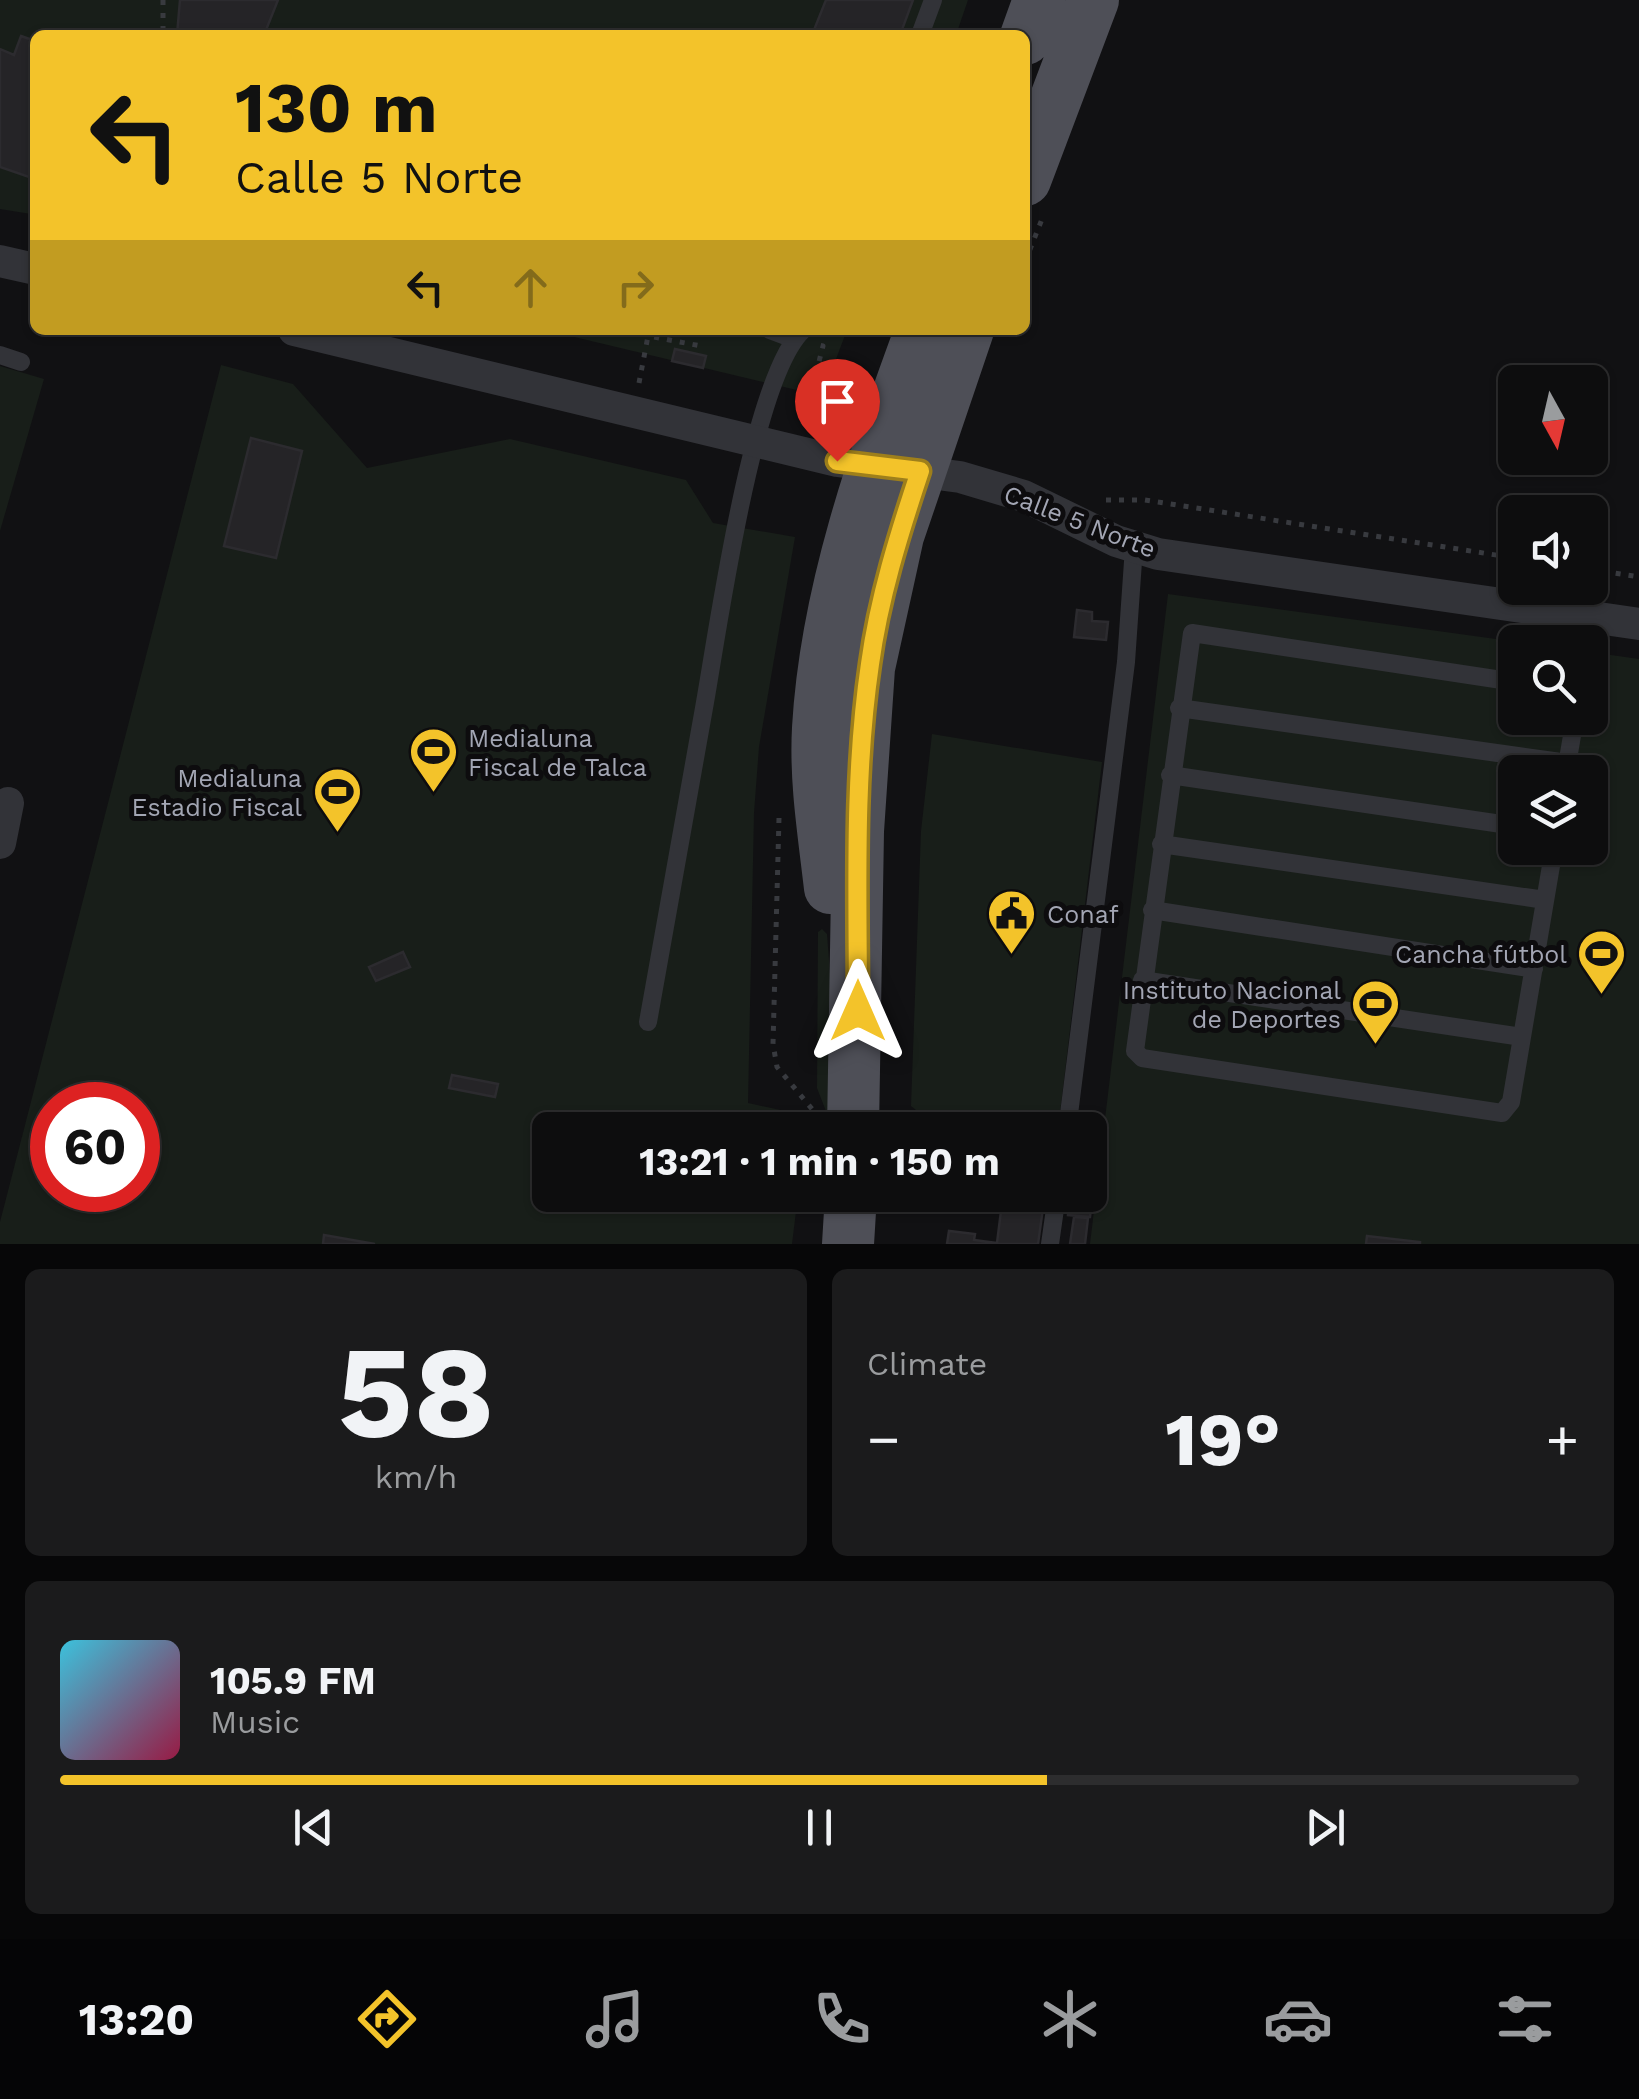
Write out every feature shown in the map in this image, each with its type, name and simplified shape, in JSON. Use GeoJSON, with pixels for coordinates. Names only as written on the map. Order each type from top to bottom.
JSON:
{"type":"FeatureCollection","features":[{"type":"Feature","properties":{"kind":"main road"},"geometry":{"type":"LineString","coordinates":[[1028,30],[1039,0]]}},
{"type":"Feature","properties":{"kind":"main road"},"geometry":{"type":"LineString","coordinates":[[1030,167],[1093,0]]}},
{"type":"Feature","properties":{"kind":"main road"},"geometry":{"type":"LineString","coordinates":[[839,1112],[854,1078],[858,831],[869,668],[898,536],[898,468],[919,335]]}},
{"type":"Feature","properties":{"kind":"main road"},"geometry":{"type":"LineString","coordinates":[[898,468],[965,335]]}},
{"type":"Feature","properties":{"kind":"main road"},"geometry":{"type":"LineString","coordinates":[[848,1244],[850,1212]]}},
{"type":"Feature","properties":{"kind":"street"},"geometry":{"type":"LineString","coordinates":[[0,260],[30,268]]}},
{"type":"Feature","properties":{"kind":"street","name":"Calle 5 Norte"},"geometry":{"type":"LineString","coordinates":[[315,335],[837,461],[960,477],[1024,496],[1134,548],[1567,625]]}},
{"type":"Feature","properties":{"kind":"street","name":"Calle 5 Norte"},"geometry":{"type":"LineString","coordinates":[[1608,627],[1639,624]]}},
{"type":"Feature","properties":{"kind":"street"},"geometry":{"type":"LineString","coordinates":[[0,843],[8,803]]}},
{"type":"Feature","properties":{"kind":"lane"},"geometry":{"type":"LineString","coordinates":[[922,30],[933,0]]}},
{"type":"Feature","properties":{"kind":"lane"},"geometry":{"type":"LineString","coordinates":[[648,1022],[736,527],[756,441],[788,346],[798,335]]}},
{"type":"Feature","properties":{"kind":"lane"},"geometry":{"type":"LineString","coordinates":[[0,355],[21,362]]}},
{"type":"Feature","properties":{"kind":"lane"},"geometry":{"type":"LineString","coordinates":[[1069,1112],[1128,642],[1134,548]]}},
{"type":"Feature","properties":{"kind":"lane"},"geometry":{"type":"LineString","coordinates":[[1498,679],[1194,632],[1189,638],[1134,1044],[1142,1058],[1502,1113],[1512,1102],[1551,865]]}},
{"type":"Feature","properties":{"kind":"lane"},"geometry":{"type":"LineString","coordinates":[[1179,708],[1498,757]]}},
{"type":"Feature","properties":{"kind":"lane"},"geometry":{"type":"LineString","coordinates":[[1170,775],[1498,823]]}},
{"type":"Feature","properties":{"kind":"lane"},"geometry":{"type":"LineString","coordinates":[[1161,844],[1545,900]]}},
{"type":"Feature","properties":{"kind":"lane"},"geometry":{"type":"LineString","coordinates":[[1152,910],[1534,969]]}},
{"type":"Feature","properties":{"kind":"lane"},"geometry":{"type":"LineString","coordinates":[[1142,980],[1522,1037]]}},
{"type":"Feature","properties":{"kind":"lane"},"geometry":{"type":"LineString","coordinates":[[1050,1244],[1055,1212]]}},
{"type":"Feature","properties":{"kind":"path"},"geometry":{"type":"LineString","coordinates":[[162,0],[163,30]]}},
{"type":"Feature","properties":{"kind":"path"},"geometry":{"type":"LineString","coordinates":[[638,391],[646,335]]}},
{"type":"Feature","properties":{"kind":"path"},"geometry":{"type":"LineString","coordinates":[[654,335],[700,346]]}},
{"type":"Feature","properties":{"kind":"path"},"geometry":{"type":"LineString","coordinates":[[801,335],[823,346],[802,427]]}},
{"type":"Feature","properties":{"kind":"path"},"geometry":{"type":"LineString","coordinates":[[1098,500],[1144,500],[1498,555]]}},
{"type":"Feature","properties":{"kind":"path"},"geometry":{"type":"LineString","coordinates":[[1608,573],[1639,577]]}},
{"type":"Feature","properties":{"kind":"path"},"geometry":{"type":"LineString","coordinates":[[777,1066],[822,1112]]}},
{"type":"Feature","properties":{"kind":"shaded area"},"geometry":{"type":"Polygon","coordinates":[[[0,0],[968,0],[958,30],[30,30],[30,214],[0,209],[0,0]]]}},
{"type":"Feature","properties":{"kind":"shaded area"},"geometry":{"type":"Polygon","coordinates":[[[566,335],[845,335],[822,396],[566,335]]]}},
{"type":"Feature","properties":{"kind":"shaded area","name":"Medialuna Fiscal de Talca"},"geometry":{"type":"Polygon","coordinates":[[[221,365],[293,384],[367,468],[510,439],[686,480],[713,523],[795,537],[759,747],[748,1103],[790,1112],[532,1112],[532,1212],[796,1212],[792,1244],[0,1244],[0,1222],[30,1106],[30,1212],[160,1212],[160,1082],[36,1082],[221,365]]]}},
{"type":"Feature","properties":{"kind":"shaded area"},"geometry":{"type":"Polygon","coordinates":[[[0,366],[44,379],[0,531],[0,366]]]}},
{"type":"Feature","properties":{"kind":"shaded area","name":"Instituto Nacional de Deportes"},"geometry":{"type":"Polygon","coordinates":[[[1168,594],[1498,639],[1498,735],[1608,735],[1608,655],[1639,659],[1639,1244],[1090,1244],[1094,1212],[1107,1212],[1106,1112],[1168,594]]]}},
{"type":"Feature","properties":{"kind":"shaded area"},"geometry":{"type":"Polygon","coordinates":[[[932,734],[1102,762],[1060,1112],[918,1112],[911,1106],[921,831],[932,734]]]}},
{"type":"Feature","properties":{"kind":"shaded area"},"geometry":{"type":"Polygon","coordinates":[[[822,929],[827,934],[839,1090],[834,1112],[826,1112],[817,1088],[818,932],[822,929]]]}},
{"type":"Feature","properties":{"kind":"building"},"geometry":{"type":"Polygon","coordinates":[[[180,0],[278,0],[266,30],[177,30],[180,0]]]}},
{"type":"Feature","properties":{"kind":"building"},"geometry":{"type":"Polygon","coordinates":[[[826,0],[913,0],[902,30],[814,30],[826,0]]]}},
{"type":"Feature","properties":{"kind":"building"},"geometry":{"type":"Polygon","coordinates":[[[21,36],[30,39],[30,177],[0,167],[0,49],[14,55],[21,36]]]}},
{"type":"Feature","properties":{"kind":"building"},"geometry":{"type":"Polygon","coordinates":[[[675,349],[706,356],[703,368],[672,361],[675,349]]]}},
{"type":"Feature","properties":{"kind":"building"},"geometry":{"type":"Polygon","coordinates":[[[251,438],[302,451],[276,558],[224,546],[251,438]]]}},
{"type":"Feature","properties":{"kind":"building"},"geometry":{"type":"Polygon","coordinates":[[[1077,610],[1092,612],[1092,621],[1108,622],[1106,640],[1074,637],[1077,610]]]}},
{"type":"Feature","properties":{"kind":"building"},"geometry":{"type":"Polygon","coordinates":[[[403,952],[410,967],[376,981],[369,967],[403,952]]]}},
{"type":"Feature","properties":{"kind":"building"},"geometry":{"type":"Polygon","coordinates":[[[452,1075],[498,1084],[495,1097],[449,1088],[452,1075]]]}},
{"type":"Feature","properties":{"kind":"building"},"geometry":{"type":"Polygon","coordinates":[[[1001,1212],[1042,1212],[1038,1244],[947,1244],[949,1231],[975,1234],[974,1240],[997,1243],[1001,1212]]]}},
{"type":"Feature","properties":{"kind":"building"},"geometry":{"type":"Polygon","coordinates":[[[1068,1212],[1091,1212],[1090,1217],[1068,1212]]]}},
{"type":"Feature","properties":{"kind":"building"},"geometry":{"type":"Polygon","coordinates":[[[1074,1217],[1088,1218],[1085,1244],[1070,1244],[1074,1217]]]}},
{"type":"Feature","properties":{"kind":"building"},"geometry":{"type":"Polygon","coordinates":[[[324,1235],[375,1244],[323,1244],[324,1235]]]}},
{"type":"Feature","properties":{"kind":"building"},"geometry":{"type":"Polygon","coordinates":[[[1367,1236],[1420,1242],[1420,1244],[1366,1244],[1367,1236]]]}},
{"type":"Feature","properties":{"kind":"place","name":"Medialuna Fiscal de Talca"},"geometry":{"type":"Point","coordinates":[433,794]}},
{"type":"Feature","properties":{"kind":"place","name":"Medialuna Estadio Fiscal"},"geometry":{"type":"Point","coordinates":[337,834]}},
{"type":"Feature","properties":{"kind":"place","name":"Conaf"},"geometry":{"type":"Point","coordinates":[1012,956]}},
{"type":"Feature","properties":{"kind":"place","name":"Cancha fútbol"},"geometry":{"type":"Point","coordinates":[1602,996]}},
{"type":"Feature","properties":{"kind":"place","name":"Instituto Nacional de Deportes"},"geometry":{"type":"Point","coordinates":[1376,1046]}},
{"type":"Feature","properties":{"kind":"route"},"geometry":{"type":"LineString","coordinates":[[837,461],[920,471],[898,536],[869,668],[858,831],[858,1011]]}}]}
